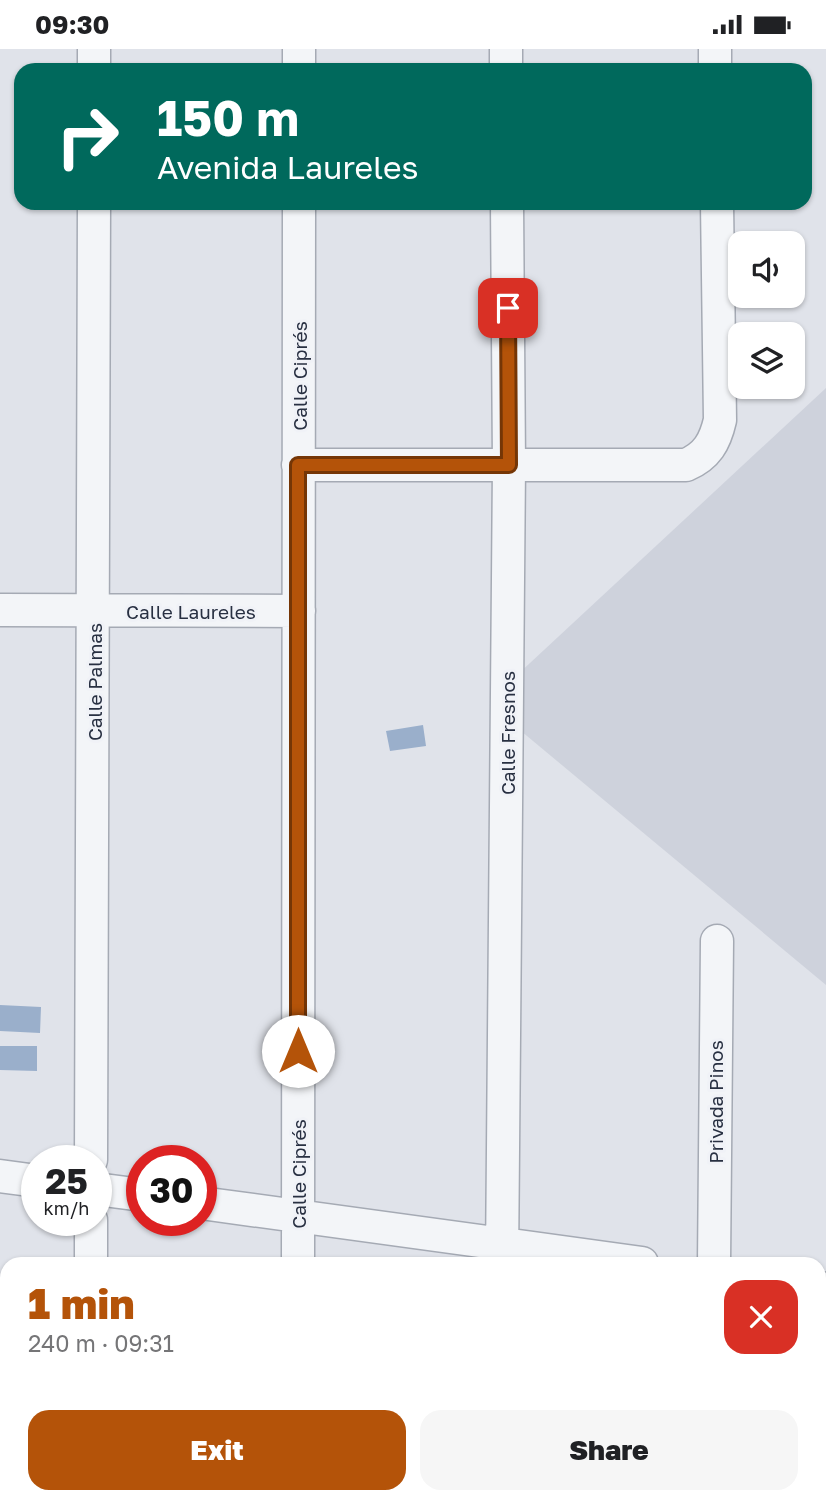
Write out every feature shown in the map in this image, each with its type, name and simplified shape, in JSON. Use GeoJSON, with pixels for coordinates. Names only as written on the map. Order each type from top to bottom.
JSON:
{"type":"FeatureCollection","features":[{"type":"Feature","properties":{"kind":"street","name":"Calle Palmas"},"geometry":{"type":"LineString","coordinates":[[91,1145],[94,210]]}},
{"type":"Feature","properties":{"kind":"street","name":"Calle Ciprés"},"geometry":{"type":"LineString","coordinates":[[298,1257],[299,210]]}},
{"type":"Feature","properties":{"kind":"street","name":"Calle Fresnos"},"geometry":{"type":"LineString","coordinates":[[502,1254],[509,465],[507,210]]}},
{"type":"Feature","properties":{"kind":"street"},"geometry":{"type":"LineString","coordinates":[[298,465],[686,465],[708,451],[720,420],[717,210]]}},
{"type":"Feature","properties":{"kind":"street","name":"Calle Laureles"},"geometry":{"type":"LineString","coordinates":[[0,610],[299,611]]}},
{"type":"Feature","properties":{"kind":"street","name":"Privada Pinos"},"geometry":{"type":"LineString","coordinates":[[714,1257],[717,941]]}},
{"type":"Feature","properties":{"kind":"street"},"geometry":{"type":"LineString","coordinates":[[0,1176],[21,1179]]}},
{"type":"Feature","properties":{"kind":"street"},"geometry":{"type":"LineString","coordinates":[[217,1205],[298,1216],[502,1254],[549,1257]]}},
{"type":"Feature","properties":{"kind":"street"},"geometry":{"type":"LineString","coordinates":[[91,1236],[91,1257]]}},
{"type":"Feature","properties":{"kind":"shaded area"},"geometry":{"type":"Polygon","coordinates":[[[826,388],[826,985],[515,726],[516,676],[826,388]]]}},
{"type":"Feature","properties":{"kind":"water"},"geometry":{"type":"Polygon","coordinates":[[[423,725],[426,746],[390,751],[386,731],[423,725]]]}},
{"type":"Feature","properties":{"kind":"water"},"geometry":{"type":"Polygon","coordinates":[[[0,1005],[41,1007],[40,1033],[0,1031],[0,1005]]]}},
{"type":"Feature","properties":{"kind":"water"},"geometry":{"type":"Polygon","coordinates":[[[0,1046],[37,1046],[37,1071],[0,1070],[0,1046]]]}},
{"type":"Feature","properties":{"kind":"route"},"geometry":{"type":"LineString","coordinates":[[298,1051],[298,465],[509,465],[508,308]]}}]}
